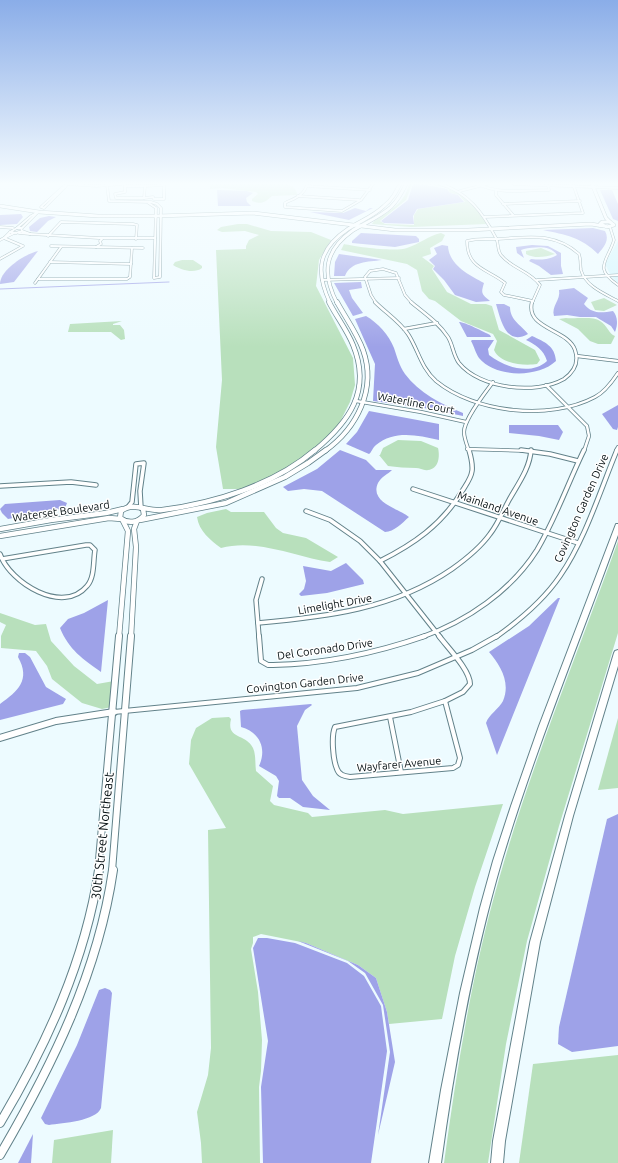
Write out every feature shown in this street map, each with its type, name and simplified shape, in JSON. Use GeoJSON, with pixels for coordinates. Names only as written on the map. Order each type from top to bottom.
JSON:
{"type":"FeatureCollection","features":[{"type":"Feature","properties":{"kind":"highway"},"geometry":{"type":"LineString","coordinates":[[435,1163],[441,1118],[458,1026],[482,915],[501,847],[525,777],[618,526]]}},
{"type":"Feature","properties":{"kind":"highway"},"geometry":{"type":"LineString","coordinates":[[497,1163],[499,1141],[535,942],[569,816],[618,652]]}},
{"type":"Feature","properties":{"kind":"street"},"geometry":{"type":"LineString","coordinates":[[0,259],[23,246],[5,238]]}},
{"type":"Feature","properties":{"kind":"street"},"geometry":{"type":"LineString","coordinates":[[95,248],[102,244],[100,242],[101,238]]}},
{"type":"Feature","properties":{"kind":"street"},"geometry":{"type":"LineString","coordinates":[[111,238],[150,238]]}},
{"type":"Feature","properties":{"kind":"street"},"geometry":{"type":"LineString","coordinates":[[155,238],[154,278],[160,277],[161,238]]}},
{"type":"Feature","properties":{"kind":"street"},"geometry":{"type":"LineString","coordinates":[[122,520],[120,513],[132,502],[136,464],[144,463],[140,491],[142,508],[158,511],[215,500],[245,489],[283,472],[309,456],[330,438],[340,427],[356,401],[360,376],[358,359],[353,345],[324,290],[322,280],[321,263],[328,248],[336,238]]}},
{"type":"Feature","properties":{"kind":"street"},"geometry":{"type":"LineString","coordinates":[[139,520],[225,504],[287,477],[316,459],[335,443],[352,423],[363,402],[367,390],[368,375],[365,355],[358,339],[331,291],[328,280],[327,266],[333,252],[343,238]]}},
{"type":"Feature","properties":{"kind":"street"},"geometry":{"type":"LineString","coordinates":[[530,238],[466,241],[468,255],[473,262],[505,283],[501,292],[504,295],[533,301]]}},
{"type":"Feature","properties":{"kind":"street"},"geometry":{"type":"LineString","coordinates":[[544,238],[566,244],[579,254],[581,270],[585,277],[598,288],[618,301]]}},
{"type":"Feature","properties":{"kind":"street"},"geometry":{"type":"LineString","coordinates":[[613,238],[613,242],[602,264],[606,275],[618,285]]}},
{"type":"Feature","properties":{"kind":"street"},"geometry":{"type":"LineString","coordinates":[[496,239],[498,242],[498,251],[502,257],[507,262],[525,270],[537,280],[540,285],[531,309],[533,316],[542,325],[567,340],[574,348],[577,356],[576,366],[568,376],[560,381],[546,385],[521,387],[493,382],[476,376],[459,362],[450,341],[437,323],[406,296],[399,278],[393,271],[378,269],[368,273],[366,279],[369,292],[376,304],[404,329],[412,341],[421,364],[436,380],[452,391],[480,403],[523,410],[547,410],[568,407],[596,397],[604,391],[618,373]]}},
{"type":"Feature","properties":{"kind":"street"},"geometry":{"type":"LineString","coordinates":[[51,246],[143,248]]}},
{"type":"Feature","properties":{"kind":"street"},"geometry":{"type":"LineString","coordinates":[[35,283],[61,247]]}},
{"type":"Feature","properties":{"kind":"street"},"geometry":{"type":"LineString","coordinates":[[38,279],[128,279],[130,277],[132,248]]}},
{"type":"Feature","properties":{"kind":"street"},"geometry":{"type":"LineString","coordinates":[[50,262],[131,264]]}},
{"type":"Feature","properties":{"kind":"street"},"geometry":{"type":"LineString","coordinates":[[537,280],[618,275]]}},
{"type":"Feature","properties":{"kind":"street"},"geometry":{"type":"LineString","coordinates":[[322,280],[399,278]]}},
{"type":"Feature","properties":{"kind":"street"},"geometry":{"type":"LineString","coordinates":[[404,329],[437,323]]}},
{"type":"Feature","properties":{"kind":"street"},"geometry":{"type":"LineString","coordinates":[[577,356],[618,361]]}},
{"type":"Feature","properties":{"kind":"street"},"geometry":{"type":"LineString","coordinates":[[380,561],[401,551],[425,536],[441,522],[456,503],[470,478],[472,470],[464,430],[466,422],[493,382]]}},
{"type":"Feature","properties":{"kind":"street","name":"Del Coronado Drive"},"geometry":{"type":"LineString","coordinates":[[262,579],[256,600],[261,661],[268,665],[331,660],[362,655],[393,647],[435,632],[477,609],[502,590],[528,564],[546,533],[587,444],[589,431],[584,422],[546,385]]}},
{"type":"Feature","properties":{"kind":"street","name":"Waterline Court"},"geometry":{"type":"LineString","coordinates":[[356,401],[421,412],[466,422]]}},
{"type":"Feature","properties":{"kind":"street","name":"Covington Garden Drive"},"geometry":{"type":"LineString","coordinates":[[0,738],[65,718],[344,690],[401,678],[433,668],[456,658],[496,637],[518,621],[554,585],[567,568],[575,553],[618,447]]}},
{"type":"Feature","properties":{"kind":"street"},"geometry":{"type":"LineString","coordinates":[[468,449],[516,448],[578,461]]}},
{"type":"Feature","properties":{"kind":"street","name":"Limelight Drive"},"geometry":{"type":"LineString","coordinates":[[258,623],[346,613],[379,606],[426,586],[458,565],[486,539],[500,517],[528,464],[531,450]]}},
{"type":"Feature","properties":{"kind":"street"},"geometry":{"type":"LineString","coordinates":[[0,486],[71,482],[96,485]]}},
{"type":"Feature","properties":{"kind":"street","name":"Mainland Avenue"},"geometry":{"type":"LineString","coordinates":[[413,489],[578,543]]}},
{"type":"Feature","properties":{"kind":"street","name":"Waterset Boulevard"},"geometry":{"type":"LineString","coordinates":[[0,529],[51,520],[106,514],[126,508],[142,508]]}},
{"type":"Feature","properties":{"kind":"street","name":"30th Street Northeast"},"geometry":{"type":"LineString","coordinates":[[0,1155],[31,1102],[74,1015],[90,970],[103,924],[112,882],[126,711],[136,547],[134,529],[144,513],[142,508]]}},
{"type":"Feature","properties":{"kind":"street","name":"Wayfarer Avenue"},"geometry":{"type":"LineString","coordinates":[[306,511],[330,520],[360,541],[380,561],[467,672],[470,679],[470,684],[464,693],[445,700],[390,717],[335,727],[332,734],[337,770],[340,774],[346,777],[453,768],[458,765],[460,758],[445,700]]}},
{"type":"Feature","properties":{"kind":"street","name":"Waterset Boulevard"},"geometry":{"type":"LineString","coordinates":[[0,536],[109,518],[131,522],[139,520]]}},
{"type":"Feature","properties":{"kind":"street","name":"30th Street Northeast"},"geometry":{"type":"LineString","coordinates":[[0,1123],[25,1080],[54,1020],[77,962],[88,923],[99,868],[103,836],[114,712],[128,531],[122,520]]}},
{"type":"Feature","properties":{"kind":"street"},"geometry":{"type":"LineString","coordinates":[[0,554],[2,559],[8,569],[26,585],[46,595],[66,597],[79,592],[87,585],[92,573],[95,550],[90,545],[86,545],[2,559]]}},
{"type":"Feature","properties":{"kind":"street"},"geometry":{"type":"LineString","coordinates":[[390,717],[401,772]]}},
{"type":"Feature","properties":{"kind":"shaded area"},"geometry":{"type":"Polygon","coordinates":[[[618,241],[618,283],[611,276],[606,266],[606,262],[618,241]]]}},
{"type":"Feature","properties":{"kind":"green space"},"geometry":{"type":"Polygon","coordinates":[[[252,238],[327,238],[331,240],[319,260],[316,286],[353,358],[355,385],[350,402],[335,432],[306,458],[273,477],[245,489],[223,489],[216,447],[222,380],[216,250],[246,249],[249,240],[252,238]]]}},
{"type":"Feature","properties":{"kind":"green space"},"geometry":{"type":"Polygon","coordinates":[[[427,238],[443,238],[442,241],[430,248],[431,254],[422,257],[434,266],[432,269],[447,292],[471,304],[486,304],[492,306],[499,330],[535,350],[540,360],[537,364],[526,365],[513,363],[497,355],[494,350],[497,341],[493,334],[461,321],[435,301],[429,299],[422,291],[417,270],[407,264],[341,250],[344,244],[376,249],[401,249],[427,238]]]}},
{"type":"Feature","properties":{"kind":"green space"},"geometry":{"type":"Polygon","coordinates":[[[541,248],[555,254],[533,257],[526,254],[526,251],[541,248]]]}},
{"type":"Feature","properties":{"kind":"green space"},"geometry":{"type":"Polygon","coordinates":[[[182,260],[193,260],[202,266],[202,268],[195,271],[188,271],[173,265],[175,262],[182,260]]]}},
{"type":"Feature","properties":{"kind":"green space"},"geometry":{"type":"Polygon","coordinates":[[[604,298],[617,305],[604,311],[595,310],[591,302],[604,298]]]}},
{"type":"Feature","properties":{"kind":"green space"},"geometry":{"type":"Polygon","coordinates":[[[559,319],[597,319],[615,336],[611,344],[598,344],[590,341],[578,329],[559,319]]]}},
{"type":"Feature","properties":{"kind":"green space"},"geometry":{"type":"Polygon","coordinates":[[[122,321],[113,324],[120,325],[124,330],[125,339],[121,340],[111,332],[68,332],[70,324],[122,321]]]}},
{"type":"Feature","properties":{"kind":"green space"},"geometry":{"type":"Polygon","coordinates":[[[398,440],[421,441],[438,448],[439,458],[437,465],[432,469],[426,470],[388,466],[379,455],[383,448],[398,440]]]}},
{"type":"Feature","properties":{"kind":"green space"},"geometry":{"type":"Polygon","coordinates":[[[226,509],[231,512],[264,512],[276,528],[283,533],[306,538],[338,557],[330,562],[276,549],[248,545],[221,548],[203,531],[197,517],[226,509]]]}},
{"type":"Feature","properties":{"kind":"green space"},"geometry":{"type":"Polygon","coordinates":[[[618,541],[618,633],[559,826],[527,941],[506,1044],[488,1163],[444,1163],[466,1020],[489,914],[525,794],[618,541]]]}},
{"type":"Feature","properties":{"kind":"green space"},"geometry":{"type":"Polygon","coordinates":[[[0,613],[35,625],[46,624],[51,641],[74,666],[97,684],[114,681],[112,707],[102,709],[82,703],[52,679],[47,666],[36,651],[1,648],[1,636],[6,625],[0,622],[0,613]]]}},
{"type":"Feature","properties":{"kind":"green space"},"geometry":{"type":"Polygon","coordinates":[[[229,717],[231,719],[231,730],[250,743],[254,750],[256,771],[273,786],[270,801],[274,805],[308,813],[312,817],[385,810],[403,814],[503,804],[475,887],[455,956],[442,1019],[389,1024],[387,1012],[376,978],[358,965],[306,943],[261,934],[253,937],[251,949],[258,992],[262,1040],[259,1087],[260,1163],[202,1163],[197,1112],[208,1075],[211,1048],[208,830],[226,828],[189,764],[191,740],[196,728],[212,718],[229,717]]]}},
{"type":"Feature","properties":{"kind":"green space"},"geometry":{"type":"Polygon","coordinates":[[[618,718],[618,788],[598,790],[618,718]]]}},
{"type":"Feature","properties":{"kind":"green space"},"geometry":{"type":"Polygon","coordinates":[[[618,1055],[618,1163],[519,1163],[533,1064],[618,1055]]]}},
{"type":"Feature","properties":{"kind":"green space"},"geometry":{"type":"Polygon","coordinates":[[[113,1130],[111,1163],[52,1163],[54,1140],[113,1130]]]}},
{"type":"Feature","properties":{"kind":"water"},"geometry":{"type":"Polygon","coordinates":[[[355,238],[419,239],[419,242],[395,247],[352,243],[355,238]]]}},
{"type":"Feature","properties":{"kind":"water"},"geometry":{"type":"Polygon","coordinates":[[[574,238],[607,238],[606,243],[598,254],[592,248],[574,238]]]}},
{"type":"Feature","properties":{"kind":"water"},"geometry":{"type":"Polygon","coordinates":[[[442,245],[448,246],[452,259],[461,269],[484,283],[482,293],[490,301],[476,302],[455,295],[444,280],[433,269],[435,266],[429,260],[437,254],[434,248],[442,245]]]}},
{"type":"Feature","properties":{"kind":"water"},"geometry":{"type":"Polygon","coordinates":[[[532,245],[548,246],[561,253],[561,266],[563,274],[551,275],[529,261],[531,259],[548,259],[557,255],[546,248],[537,247],[521,250],[524,258],[517,253],[516,247],[532,245]]]}},
{"type":"Feature","properties":{"kind":"water"},"geometry":{"type":"Polygon","coordinates":[[[38,251],[14,282],[0,284],[4,273],[14,263],[27,255],[38,251]]]}},
{"type":"Feature","properties":{"kind":"water"},"geometry":{"type":"Polygon","coordinates":[[[339,254],[382,260],[360,263],[351,267],[345,276],[334,276],[335,262],[339,254]]]}},
{"type":"Feature","properties":{"kind":"water"},"geometry":{"type":"Polygon","coordinates":[[[361,282],[362,288],[349,290],[352,298],[363,313],[353,316],[334,283],[361,282]]]}},
{"type":"Feature","properties":{"kind":"water"},"geometry":{"type":"Polygon","coordinates":[[[574,288],[588,298],[584,304],[590,310],[601,312],[613,311],[617,321],[615,332],[611,326],[596,317],[567,315],[554,316],[553,312],[559,297],[559,290],[574,288]]]}},
{"type":"Feature","properties":{"kind":"water"},"geometry":{"type":"Polygon","coordinates":[[[496,304],[504,304],[510,307],[510,312],[514,319],[528,334],[521,337],[514,337],[510,334],[506,330],[500,318],[496,304]]]}},
{"type":"Feature","properties":{"kind":"water"},"geometry":{"type":"Polygon","coordinates":[[[366,316],[379,326],[389,338],[401,367],[411,381],[431,397],[463,413],[463,416],[424,408],[373,401],[375,364],[355,319],[366,316]]]}},
{"type":"Feature","properties":{"kind":"water"},"geometry":{"type":"Polygon","coordinates":[[[459,322],[474,327],[490,335],[491,337],[467,337],[459,322]]]}},
{"type":"Feature","properties":{"kind":"water"},"geometry":{"type":"Polygon","coordinates":[[[532,336],[551,348],[554,352],[556,361],[539,371],[528,373],[506,372],[486,365],[479,358],[471,341],[494,340],[488,349],[489,355],[502,363],[526,369],[541,366],[547,361],[539,348],[526,340],[532,336]]]}},
{"type":"Feature","properties":{"kind":"water"},"geometry":{"type":"Polygon","coordinates":[[[618,405],[617,430],[613,429],[602,414],[618,405]]]}},
{"type":"Feature","properties":{"kind":"water"},"geometry":{"type":"Polygon","coordinates":[[[369,411],[439,424],[439,440],[414,435],[390,437],[375,446],[369,454],[346,444],[357,432],[369,411]]]}},
{"type":"Feature","properties":{"kind":"water"},"geometry":{"type":"Polygon","coordinates":[[[509,425],[558,425],[563,432],[559,440],[509,433],[509,425]]]}},
{"type":"Feature","properties":{"kind":"water"},"geometry":{"type":"Polygon","coordinates":[[[340,450],[366,460],[376,470],[392,470],[379,481],[376,490],[381,500],[409,517],[395,529],[385,532],[322,491],[304,489],[288,491],[283,487],[317,469],[340,450]]]}},
{"type":"Feature","properties":{"kind":"water"},"geometry":{"type":"Polygon","coordinates":[[[60,500],[67,503],[65,508],[8,519],[0,509],[5,504],[60,500]]]}},
{"type":"Feature","properties":{"kind":"water"},"geometry":{"type":"Polygon","coordinates":[[[346,563],[363,580],[364,584],[327,593],[301,596],[299,594],[304,589],[306,581],[303,566],[331,571],[346,563]]]}},
{"type":"Feature","properties":{"kind":"water"},"geometry":{"type":"Polygon","coordinates":[[[558,598],[560,598],[497,755],[486,723],[489,717],[503,701],[506,687],[503,674],[497,662],[489,652],[529,626],[558,598]]]}},
{"type":"Feature","properties":{"kind":"water"},"geometry":{"type":"Polygon","coordinates":[[[108,600],[101,672],[82,658],[72,648],[60,628],[68,619],[84,613],[108,600]]]}},
{"type":"Feature","properties":{"kind":"water"},"geometry":{"type":"Polygon","coordinates":[[[19,653],[25,653],[30,657],[46,687],[66,699],[63,704],[0,720],[0,704],[17,689],[23,679],[22,665],[18,657],[19,653]]]}},
{"type":"Feature","properties":{"kind":"water"},"geometry":{"type":"Polygon","coordinates":[[[312,705],[305,710],[297,726],[302,780],[313,796],[330,810],[303,807],[290,798],[279,798],[277,796],[279,781],[276,776],[259,766],[262,753],[260,742],[248,729],[241,727],[240,711],[242,710],[312,705]]]}},
{"type":"Feature","properties":{"kind":"water"},"geometry":{"type":"Polygon","coordinates":[[[618,814],[618,1046],[572,1052],[558,1044],[559,1027],[607,819],[618,814]]]}},
{"type":"Feature","properties":{"kind":"water"},"geometry":{"type":"Polygon","coordinates":[[[258,938],[267,938],[295,943],[347,963],[364,976],[381,1006],[387,1051],[371,1163],[263,1163],[261,1087],[268,1041],[253,948],[258,938]]]}},
{"type":"Feature","properties":{"kind":"water"},"geometry":{"type":"Polygon","coordinates":[[[298,941],[306,943],[358,965],[376,978],[387,1012],[395,1062],[378,1135],[390,1052],[383,1005],[365,973],[348,961],[298,941]]]}},
{"type":"Feature","properties":{"kind":"water"},"geometry":{"type":"Polygon","coordinates":[[[105,988],[110,990],[112,993],[101,1108],[93,1116],[86,1119],[49,1125],[45,1124],[41,1118],[77,1045],[99,990],[105,988]]]}},
{"type":"Feature","properties":{"kind":"water"},"geometry":{"type":"Polygon","coordinates":[[[33,1134],[31,1163],[18,1163],[33,1134]]]}},
{"type":"Feature","properties":{"kind":"waterway"},"geometry":{"type":"LineString","coordinates":[[0,289],[169,282]]}}]}
